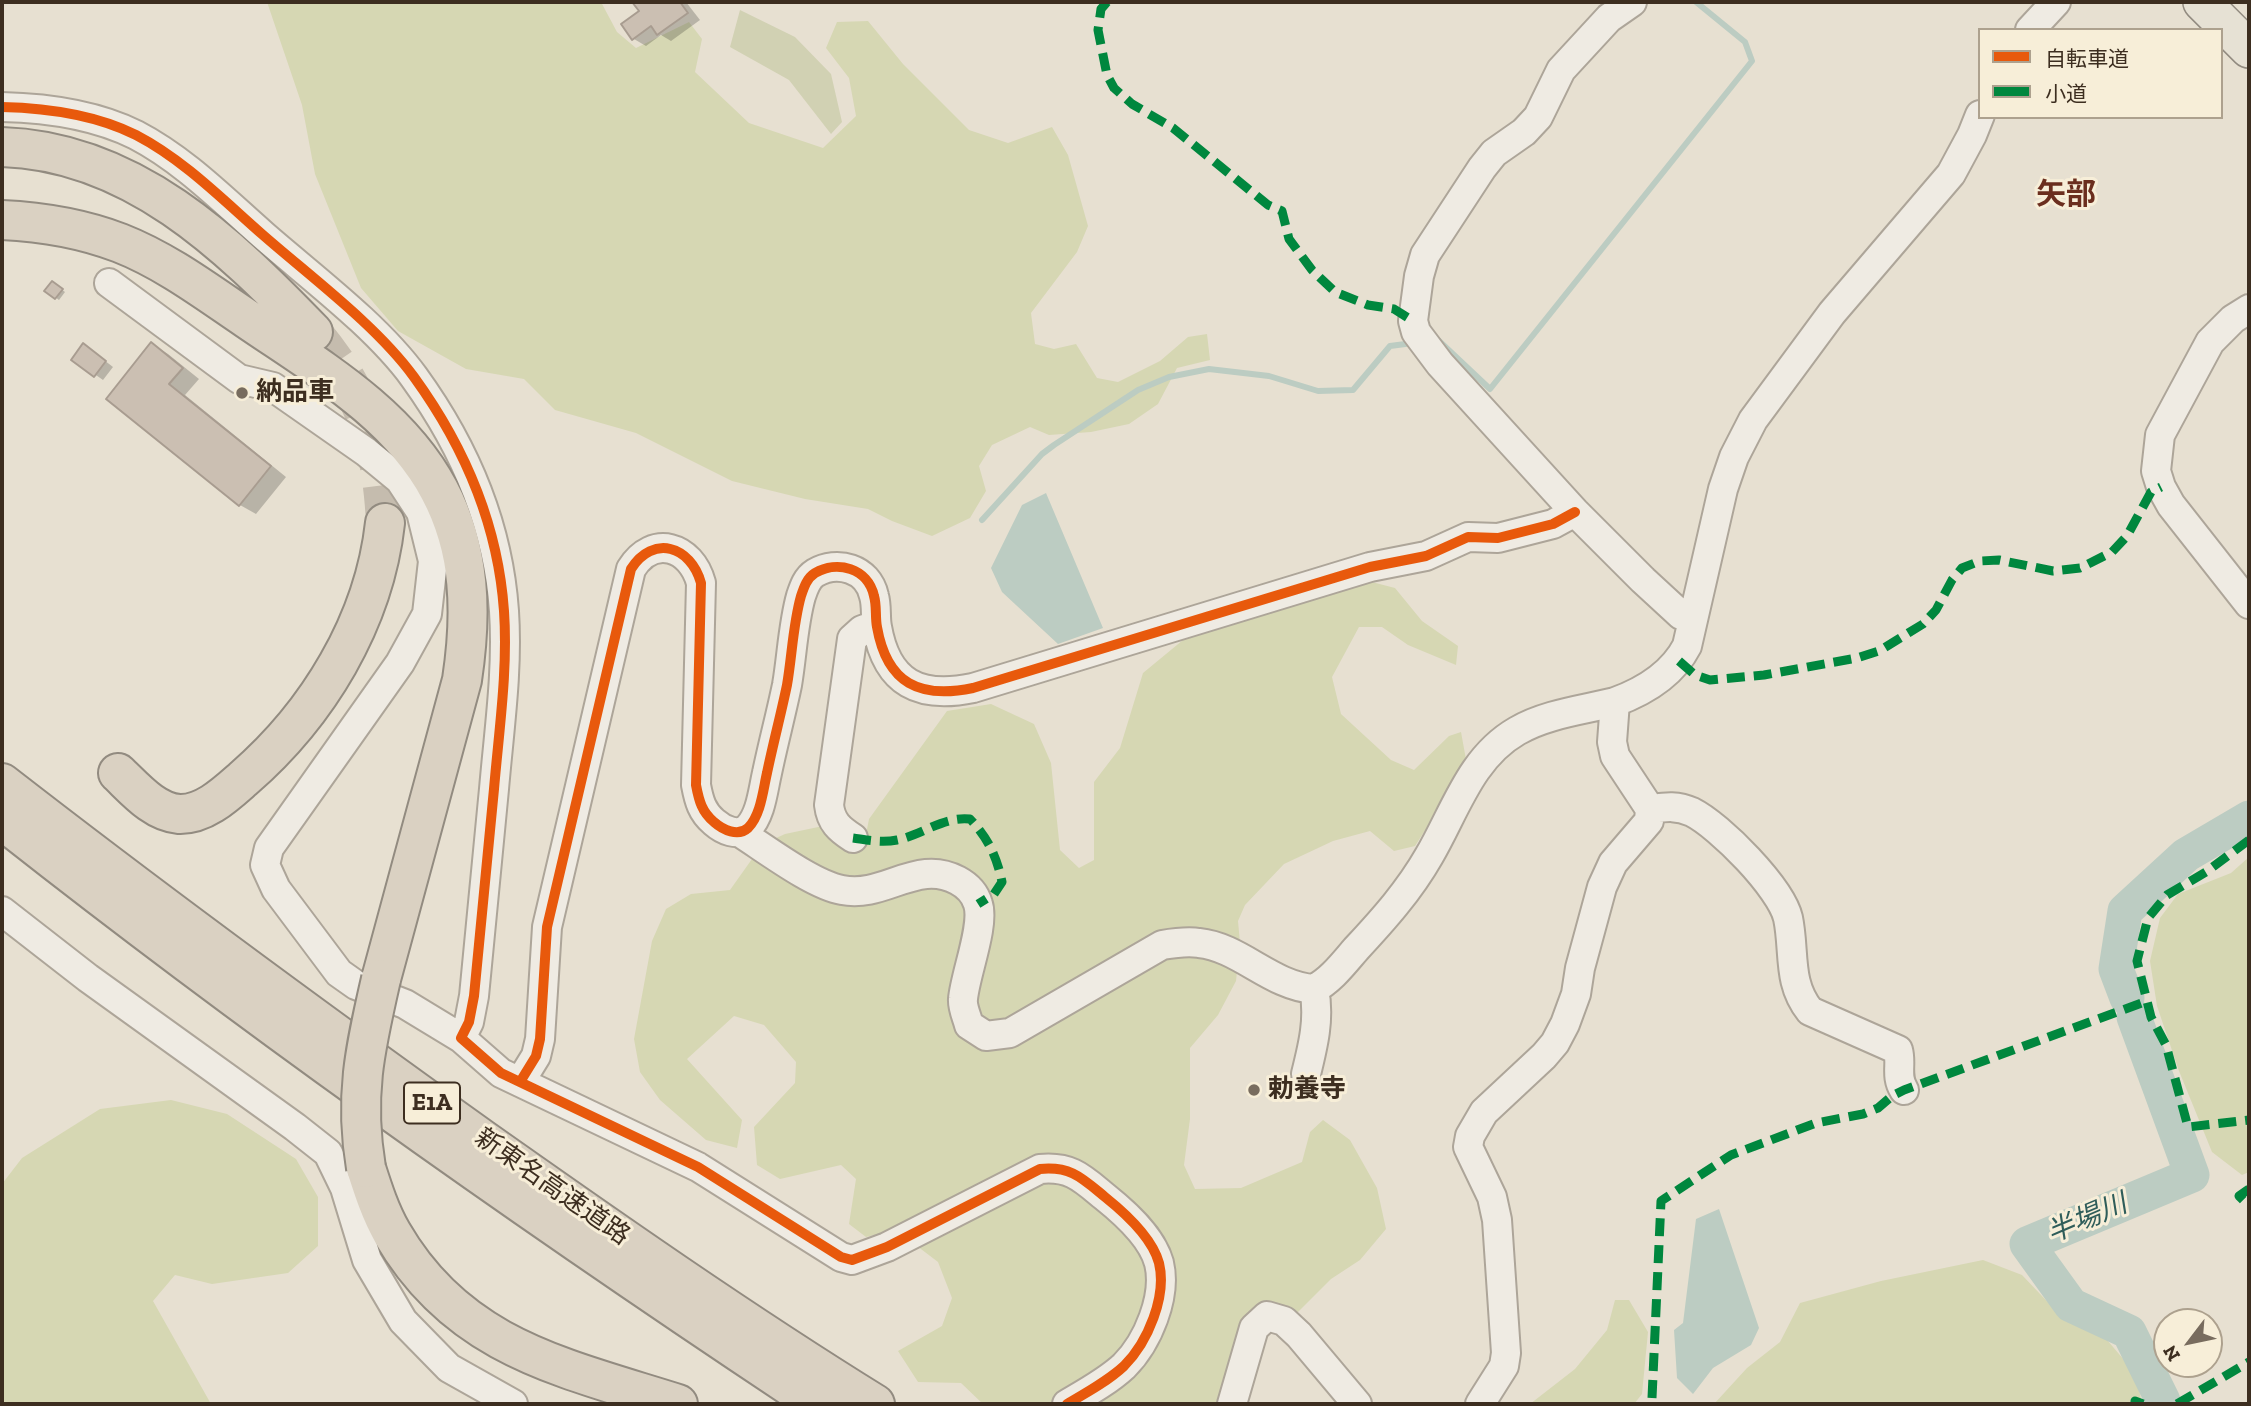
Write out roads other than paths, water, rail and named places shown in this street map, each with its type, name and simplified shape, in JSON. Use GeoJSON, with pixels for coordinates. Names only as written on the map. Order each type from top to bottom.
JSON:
{"type":"FeatureCollection","features":[{"type":"Feature","properties":{"kind":"highway"},"geometry":{"type":"LineString","coordinates":[[2,147],[29,148],[87,161],[147,190],[177,210],[233,255],[275,292],[313,332]]}},
{"type":"Feature","properties":{"kind":"highway"},"geometry":{"type":"LineString","coordinates":[[2,220],[66,225],[97,234],[134,249],[188,279],[318,368],[371,408],[409,445],[439,490],[460,542],[466,575],[469,610],[467,645],[462,680],[368,1036],[360,1093],[360,1122],[366,1168],[391,1231],[407,1256],[443,1300],[466,1318],[489,1334],[543,1360],[678,1404]]}},
{"type":"Feature","properties":{"kind":"highway"},"geometry":{"type":"LineString","coordinates":[[118,773],[156,807],[178,814],[201,809],[217,800],[255,768],[298,722],[349,643],[373,586],[382,555],[385,523]]}},
{"type":"Feature","properties":{"kind":"highway","name":"新東名高速道路"},"geometry":{"type":"LineString","coordinates":[[2,782],[184,922],[588,1214],[875,1404]]}},
{"type":"Feature","properties":{"kind":"highway","name":"新東名高速道路"},"geometry":{"type":"LineString","coordinates":[[2,820],[395,1114],[817,1404]]}},
{"type":"Feature","properties":{"kind":"main road"},"geometry":{"type":"LineString","coordinates":[[2202,2],[2249,49]]}},
{"type":"Feature","properties":{"kind":"street"},"geometry":{"type":"LineString","coordinates":[[1632,2],[1609,18],[1561,70],[1538,117],[1524,132],[1494,153],[1475,179],[1425,255],[1419,276],[1413,321],[1423,341],[1575,512],[1681,615],[1693,619]]}},
{"type":"Feature","properties":{"kind":"street"},"geometry":{"type":"LineString","coordinates":[[2032,28],[2056,2]]}},
{"type":"Feature","properties":{"kind":"street"},"geometry":{"type":"LineString","coordinates":[[2,107],[82,116],[135,135],[184,166],[367,326],[412,375],[454,438],[477,490],[495,551],[504,611],[504,682],[474,996],[469,1022],[461,1038]]}},
{"type":"Feature","properties":{"kind":"street"},"geometry":{"type":"LineString","coordinates":[[520,1082],[536,1056],[540,1039],[547,927],[631,569],[648,550],[670,549],[691,560],[701,583],[698,797],[701,807],[712,821],[728,830],[739,832],[815,879],[842,890],[873,890],[926,874],[947,876],[967,886],[978,904],[979,919],[962,1002],[969,1025],[986,1036],[1010,1033],[1162,945],[1179,942],[1202,943],[1300,989],[1314,989],[1332,976],[1398,903],[1429,857],[1477,766],[1498,745],[1517,731],[1538,722],[1633,695],[1668,673],[1679,661],[1687,646],[1723,489],[1734,457],[1753,421],[1832,313],[1951,174],[1978,119]]}},
{"type":"Feature","properties":{"kind":"street"},"geometry":{"type":"LineString","coordinates":[[109,283],[239,379],[273,387],[366,452],[400,480],[421,512],[433,561],[427,614],[400,663],[269,848],[265,865],[276,889],[339,973],[356,985],[405,1004],[461,1038],[501,1073],[698,1167],[841,1258],[852,1260],[887,1247],[1040,1169],[1058,1167],[1078,1175],[1117,1206],[1147,1240],[1159,1263],[1159,1300],[1148,1335],[1125,1366],[1066,1404]]}},
{"type":"Feature","properties":{"kind":"street"},"geometry":{"type":"LineString","coordinates":[[2249,309],[2210,342],[2161,435],[2156,471],[2171,505],[2249,604]]}},
{"type":"Feature","properties":{"kind":"street"},"geometry":{"type":"LineString","coordinates":[[739,832],[746,830],[751,824],[761,797],[787,686],[801,598],[810,577],[818,572],[839,566],[860,574],[869,583],[874,595],[876,625],[888,662],[901,677],[923,690],[955,692],[1370,567],[1426,556],[1468,537],[1498,538],[1553,524],[1575,512]]}},
{"type":"Feature","properties":{"kind":"street"},"geometry":{"type":"LineString","coordinates":[[853,838],[831,820],[829,805],[852,639],[862,630],[876,625]]}},
{"type":"Feature","properties":{"kind":"street"},"geometry":{"type":"LineString","coordinates":[[1480,1404],[1504,1366],[1506,1353],[1497,1220],[1492,1197],[1468,1147],[1470,1136],[1484,1112],[1544,1056],[1555,1042],[1576,994],[1580,968],[1602,887],[1613,863],[1649,821],[1650,809],[1615,756],[1612,742],[1615,702]]}},
{"type":"Feature","properties":{"kind":"street"},"geometry":{"type":"LineString","coordinates":[[1650,809],[1671,806],[1692,812],[1729,840],[1780,897],[1788,917],[1794,983],[1800,999],[1810,1011],[1898,1050],[1898,1073],[1904,1090]]}},
{"type":"Feature","properties":{"kind":"street"},"geometry":{"type":"LineString","coordinates":[[2,911],[88,978],[328,1153],[345,1188],[367,1260],[403,1321],[449,1368],[513,1404]]}},
{"type":"Feature","properties":{"kind":"street"},"geometry":{"type":"LineString","coordinates":[[1307,1074],[1314,1042],[1317,1003],[1314,989]]}},
{"type":"Feature","properties":{"kind":"street"},"geometry":{"type":"LineString","coordinates":[[1231,1404],[1254,1328],[1267,1316],[1284,1321],[1299,1335],[1357,1404]]}},
{"type":"Feature","properties":{"kind":"waterway"},"geometry":{"type":"LineString","coordinates":[[1438,340],[1490,389],[1752,61],[1745,42],[1696,2]]}},
{"type":"Feature","properties":{"kind":"waterway"},"geometry":{"type":"LineString","coordinates":[[982,520],[1042,454],[1138,390],[1169,377],[1209,369],[1269,376],[1318,391],[1353,390],[1390,346],[1413,343]]}},
{"type":"Feature","properties":{"kind":"waterway","name":"半場川"},"geometry":{"type":"LineString","coordinates":[[2127,998],[2116,969],[2125,911],[2186,855],[2249,818]]}},
{"type":"Feature","properties":{"kind":"waterway","name":"半場川"},"geometry":{"type":"LineString","coordinates":[[2134,1017],[2192,1175],[2027,1244],[2071,1305],[2129,1332],[2163,1401]]}},
{"type":"Feature","properties":{"kind":"tunnel"},"geometry":{"type":"LineString","coordinates":[[313,332],[345,377],[367,421],[379,468],[385,523]]}},
{"type":"Feature","properties":{"kind":"place","name":"納品車"},"geometry":{"type":"Point","coordinates":[242,393]}},
{"type":"Feature","properties":{"kind":"place","name":"勅養寺"},"geometry":{"type":"Point","coordinates":[1254,1090]}},
{"type":"Feature","properties":{"kind":"district","name":"矢部"},"geometry":{"type":"Point","coordinates":[2066,195]}}]}
